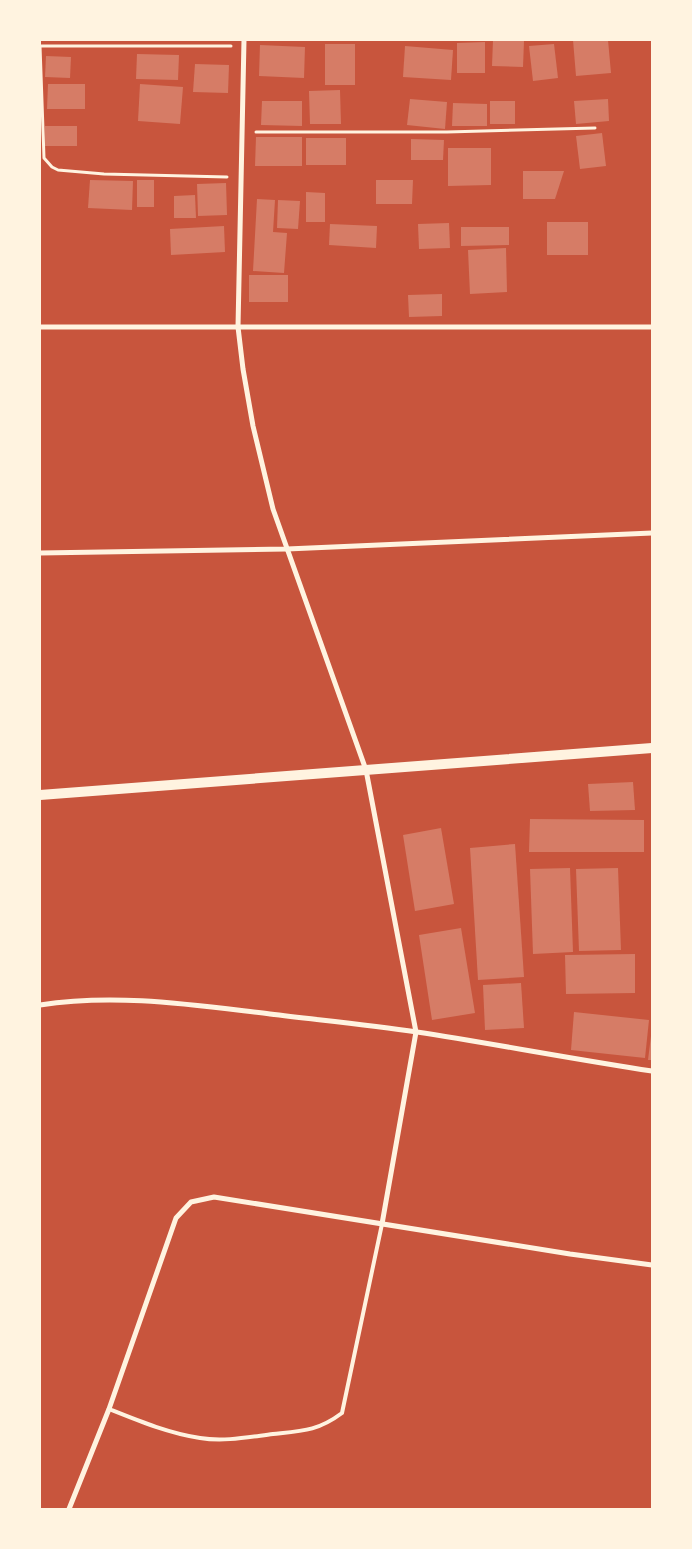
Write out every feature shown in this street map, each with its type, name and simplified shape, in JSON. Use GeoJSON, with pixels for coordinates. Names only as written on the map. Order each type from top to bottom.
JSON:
{"type":"FeatureCollection","features":[{"type":"Feature","properties":{"kind":"main road"},"geometry":{"type":"LineString","coordinates":[[40,795],[652,748]]}},
{"type":"Feature","properties":{"kind":"street"},"geometry":{"type":"LineString","coordinates":[[244,40],[238,327],[243,369],[253,426],[273,508],[366,770],[416,1032],[382,1224]]}},
{"type":"Feature","properties":{"kind":"street"},"geometry":{"type":"LineString","coordinates":[[40,327],[652,327]]}},
{"type":"Feature","properties":{"kind":"street"},"geometry":{"type":"LineString","coordinates":[[40,553],[287,549],[652,533]]}},
{"type":"Feature","properties":{"kind":"street"},"geometry":{"type":"LineString","coordinates":[[40,1006],[63,1002],[106,999],[142,1000],[416,1032],[652,1071]]}},
{"type":"Feature","properties":{"kind":"street"},"geometry":{"type":"LineString","coordinates":[[69,1509],[109,1409],[176,1218],[191,1202],[214,1197],[570,1254],[652,1265]]}},
{"type":"Feature","properties":{"kind":"lane"},"geometry":{"type":"LineString","coordinates":[[109,1409],[165,1431],[202,1439],[228,1439],[310,1430],[327,1424],[342,1413],[382,1224]]}},
{"type":"Feature","properties":{"kind":"path"},"geometry":{"type":"LineString","coordinates":[[241,177],[104,174],[58,170],[52,167],[44,158],[40,46],[244,46]]}},
{"type":"Feature","properties":{"kind":"path"},"geometry":{"type":"LineString","coordinates":[[242,132],[447,132],[595,128]]}},
{"type":"Feature","properties":{"kind":"building"},"geometry":{"type":"Polygon","coordinates":[[[493,40],[524,41],[523,67],[492,66],[493,40]]]}},
{"type":"Feature","properties":{"kind":"building"},"geometry":{"type":"Polygon","coordinates":[[[573,40],[608,40],[611,73],[576,76],[573,40]]]}},
{"type":"Feature","properties":{"kind":"building"},"geometry":{"type":"Polygon","coordinates":[[[485,42],[485,73],[457,73],[457,43],[485,42]]]}},
{"type":"Feature","properties":{"kind":"building"},"geometry":{"type":"Polygon","coordinates":[[[325,44],[355,44],[355,85],[325,85],[325,44]]]}},
{"type":"Feature","properties":{"kind":"building"},"geometry":{"type":"Polygon","coordinates":[[[554,44],[558,78],[533,81],[529,46],[554,44]]]}},
{"type":"Feature","properties":{"kind":"building"},"geometry":{"type":"Polygon","coordinates":[[[260,45],[305,47],[304,78],[259,76],[260,45]]]}},
{"type":"Feature","properties":{"kind":"building"},"geometry":{"type":"Polygon","coordinates":[[[405,46],[453,50],[451,80],[403,77],[405,46]]]}},
{"type":"Feature","properties":{"kind":"building"},"geometry":{"type":"Polygon","coordinates":[[[137,54],[179,55],[178,80],[136,79],[137,54]]]}},
{"type":"Feature","properties":{"kind":"building"},"geometry":{"type":"Polygon","coordinates":[[[46,56],[71,57],[70,78],[45,77],[46,56]]]}},
{"type":"Feature","properties":{"kind":"building"},"geometry":{"type":"Polygon","coordinates":[[[195,64],[229,65],[228,93],[193,92],[195,64]]]}},
{"type":"Feature","properties":{"kind":"building"},"geometry":{"type":"Polygon","coordinates":[[[48,84],[85,84],[85,109],[47,109],[48,84]]]}},
{"type":"Feature","properties":{"kind":"building"},"geometry":{"type":"Polygon","coordinates":[[[140,84],[183,87],[180,124],[138,121],[140,84]]]}},
{"type":"Feature","properties":{"kind":"building"},"geometry":{"type":"Polygon","coordinates":[[[340,90],[341,124],[310,124],[309,91],[340,90]]]}},
{"type":"Feature","properties":{"kind":"building"},"geometry":{"type":"Polygon","coordinates":[[[410,99],[447,102],[445,129],[407,125],[410,99]]]}},
{"type":"Feature","properties":{"kind":"building"},"geometry":{"type":"Polygon","coordinates":[[[608,99],[609,121],[576,124],[574,101],[608,99]]]}},
{"type":"Feature","properties":{"kind":"building"},"geometry":{"type":"Polygon","coordinates":[[[262,101],[302,101],[302,126],[261,125],[262,101]]]}},
{"type":"Feature","properties":{"kind":"building"},"geometry":{"type":"Polygon","coordinates":[[[490,101],[515,101],[515,124],[490,124],[490,101]]]}},
{"type":"Feature","properties":{"kind":"building"},"geometry":{"type":"Polygon","coordinates":[[[453,103],[487,104],[487,126],[452,126],[453,103]]]}},
{"type":"Feature","properties":{"kind":"building"},"geometry":{"type":"Polygon","coordinates":[[[45,126],[77,126],[77,146],[45,146],[45,126]]]}},
{"type":"Feature","properties":{"kind":"building"},"geometry":{"type":"Polygon","coordinates":[[[602,133],[606,166],[580,169],[576,136],[602,133]]]}},
{"type":"Feature","properties":{"kind":"building"},"geometry":{"type":"Polygon","coordinates":[[[256,137],[302,137],[302,166],[255,166],[256,137]]]}},
{"type":"Feature","properties":{"kind":"building"},"geometry":{"type":"Polygon","coordinates":[[[306,138],[346,138],[346,165],[306,165],[306,138]]]}},
{"type":"Feature","properties":{"kind":"building"},"geometry":{"type":"Polygon","coordinates":[[[411,139],[444,140],[443,160],[411,160],[411,139]]]}},
{"type":"Feature","properties":{"kind":"building"},"geometry":{"type":"Polygon","coordinates":[[[448,148],[491,148],[491,185],[448,186],[448,148]]]}},
{"type":"Feature","properties":{"kind":"building"},"geometry":{"type":"Polygon","coordinates":[[[523,171],[564,171],[555,199],[523,199],[523,171]]]}},
{"type":"Feature","properties":{"kind":"building"},"geometry":{"type":"Polygon","coordinates":[[[90,180],[133,181],[132,210],[88,208],[90,180]]]}},
{"type":"Feature","properties":{"kind":"building"},"geometry":{"type":"Polygon","coordinates":[[[137,180],[154,180],[154,207],[137,207],[137,180]]]}},
{"type":"Feature","properties":{"kind":"building"},"geometry":{"type":"Polygon","coordinates":[[[376,180],[413,180],[412,204],[376,204],[376,180]]]}},
{"type":"Feature","properties":{"kind":"building"},"geometry":{"type":"Polygon","coordinates":[[[226,183],[227,215],[198,216],[197,184],[226,183]]]}},
{"type":"Feature","properties":{"kind":"building"},"geometry":{"type":"Polygon","coordinates":[[[306,192],[325,193],[325,222],[306,222],[306,192]]]}},
{"type":"Feature","properties":{"kind":"building"},"geometry":{"type":"Polygon","coordinates":[[[195,195],[196,218],[174,218],[174,196],[195,195]]]}},
{"type":"Feature","properties":{"kind":"building"},"geometry":{"type":"Polygon","coordinates":[[[257,199],[275,200],[273,232],[287,233],[284,273],[253,271],[257,199]]]}},
{"type":"Feature","properties":{"kind":"building"},"geometry":{"type":"Polygon","coordinates":[[[278,200],[300,201],[298,229],[277,228],[278,200]]]}},
{"type":"Feature","properties":{"kind":"building"},"geometry":{"type":"Polygon","coordinates":[[[547,222],[588,222],[588,255],[547,255],[547,222]]]}},
{"type":"Feature","properties":{"kind":"building"},"geometry":{"type":"Polygon","coordinates":[[[449,223],[450,248],[419,249],[418,224],[449,223]]]}},
{"type":"Feature","properties":{"kind":"building"},"geometry":{"type":"Polygon","coordinates":[[[330,224],[377,226],[376,248],[329,245],[330,224]]]}},
{"type":"Feature","properties":{"kind":"building"},"geometry":{"type":"Polygon","coordinates":[[[224,226],[225,252],[171,255],[170,229],[224,226]]]}},
{"type":"Feature","properties":{"kind":"building"},"geometry":{"type":"Polygon","coordinates":[[[461,227],[509,227],[509,245],[461,246],[461,227]]]}},
{"type":"Feature","properties":{"kind":"building"},"geometry":{"type":"Polygon","coordinates":[[[506,248],[507,292],[470,294],[468,250],[506,248]]]}},
{"type":"Feature","properties":{"kind":"building"},"geometry":{"type":"Polygon","coordinates":[[[249,275],[288,275],[288,302],[249,302],[249,275]]]}},
{"type":"Feature","properties":{"kind":"building"},"geometry":{"type":"Polygon","coordinates":[[[442,294],[442,316],[409,317],[408,295],[442,294]]]}},
{"type":"Feature","properties":{"kind":"building"},"geometry":{"type":"Polygon","coordinates":[[[633,782],[635,810],[590,811],[588,784],[633,782]]]}},
{"type":"Feature","properties":{"kind":"building"},"geometry":{"type":"Polygon","coordinates":[[[530,819],[644,820],[644,852],[529,852],[530,819]]]}},
{"type":"Feature","properties":{"kind":"building"},"geometry":{"type":"Polygon","coordinates":[[[441,828],[454,904],[415,911],[403,835],[441,828]]]}},
{"type":"Feature","properties":{"kind":"building"},"geometry":{"type":"Polygon","coordinates":[[[515,844],[524,977],[478,980],[470,848],[515,844]]]}},
{"type":"Feature","properties":{"kind":"building"},"geometry":{"type":"Polygon","coordinates":[[[570,868],[573,952],[533,954],[530,869],[570,868]]]}},
{"type":"Feature","properties":{"kind":"building"},"geometry":{"type":"Polygon","coordinates":[[[618,868],[621,950],[579,951],[576,869],[618,868]]]}},
{"type":"Feature","properties":{"kind":"building"},"geometry":{"type":"Polygon","coordinates":[[[461,928],[475,1013],[432,1020],[419,935],[461,928]]]}},
{"type":"Feature","properties":{"kind":"building"},"geometry":{"type":"Polygon","coordinates":[[[635,954],[635,993],[566,994],[565,955],[635,954]]]}},
{"type":"Feature","properties":{"kind":"building"},"geometry":{"type":"Polygon","coordinates":[[[521,983],[524,1028],[485,1030],[483,985],[521,983]]]}},
{"type":"Feature","properties":{"kind":"building"},"geometry":{"type":"Polygon","coordinates":[[[574,1012],[649,1020],[645,1058],[571,1050],[574,1012]]]}},
{"type":"Feature","properties":{"kind":"building"},"geometry":{"type":"Polygon","coordinates":[[[651,1036],[652,1060],[648,1060],[651,1036]]]}}]}
